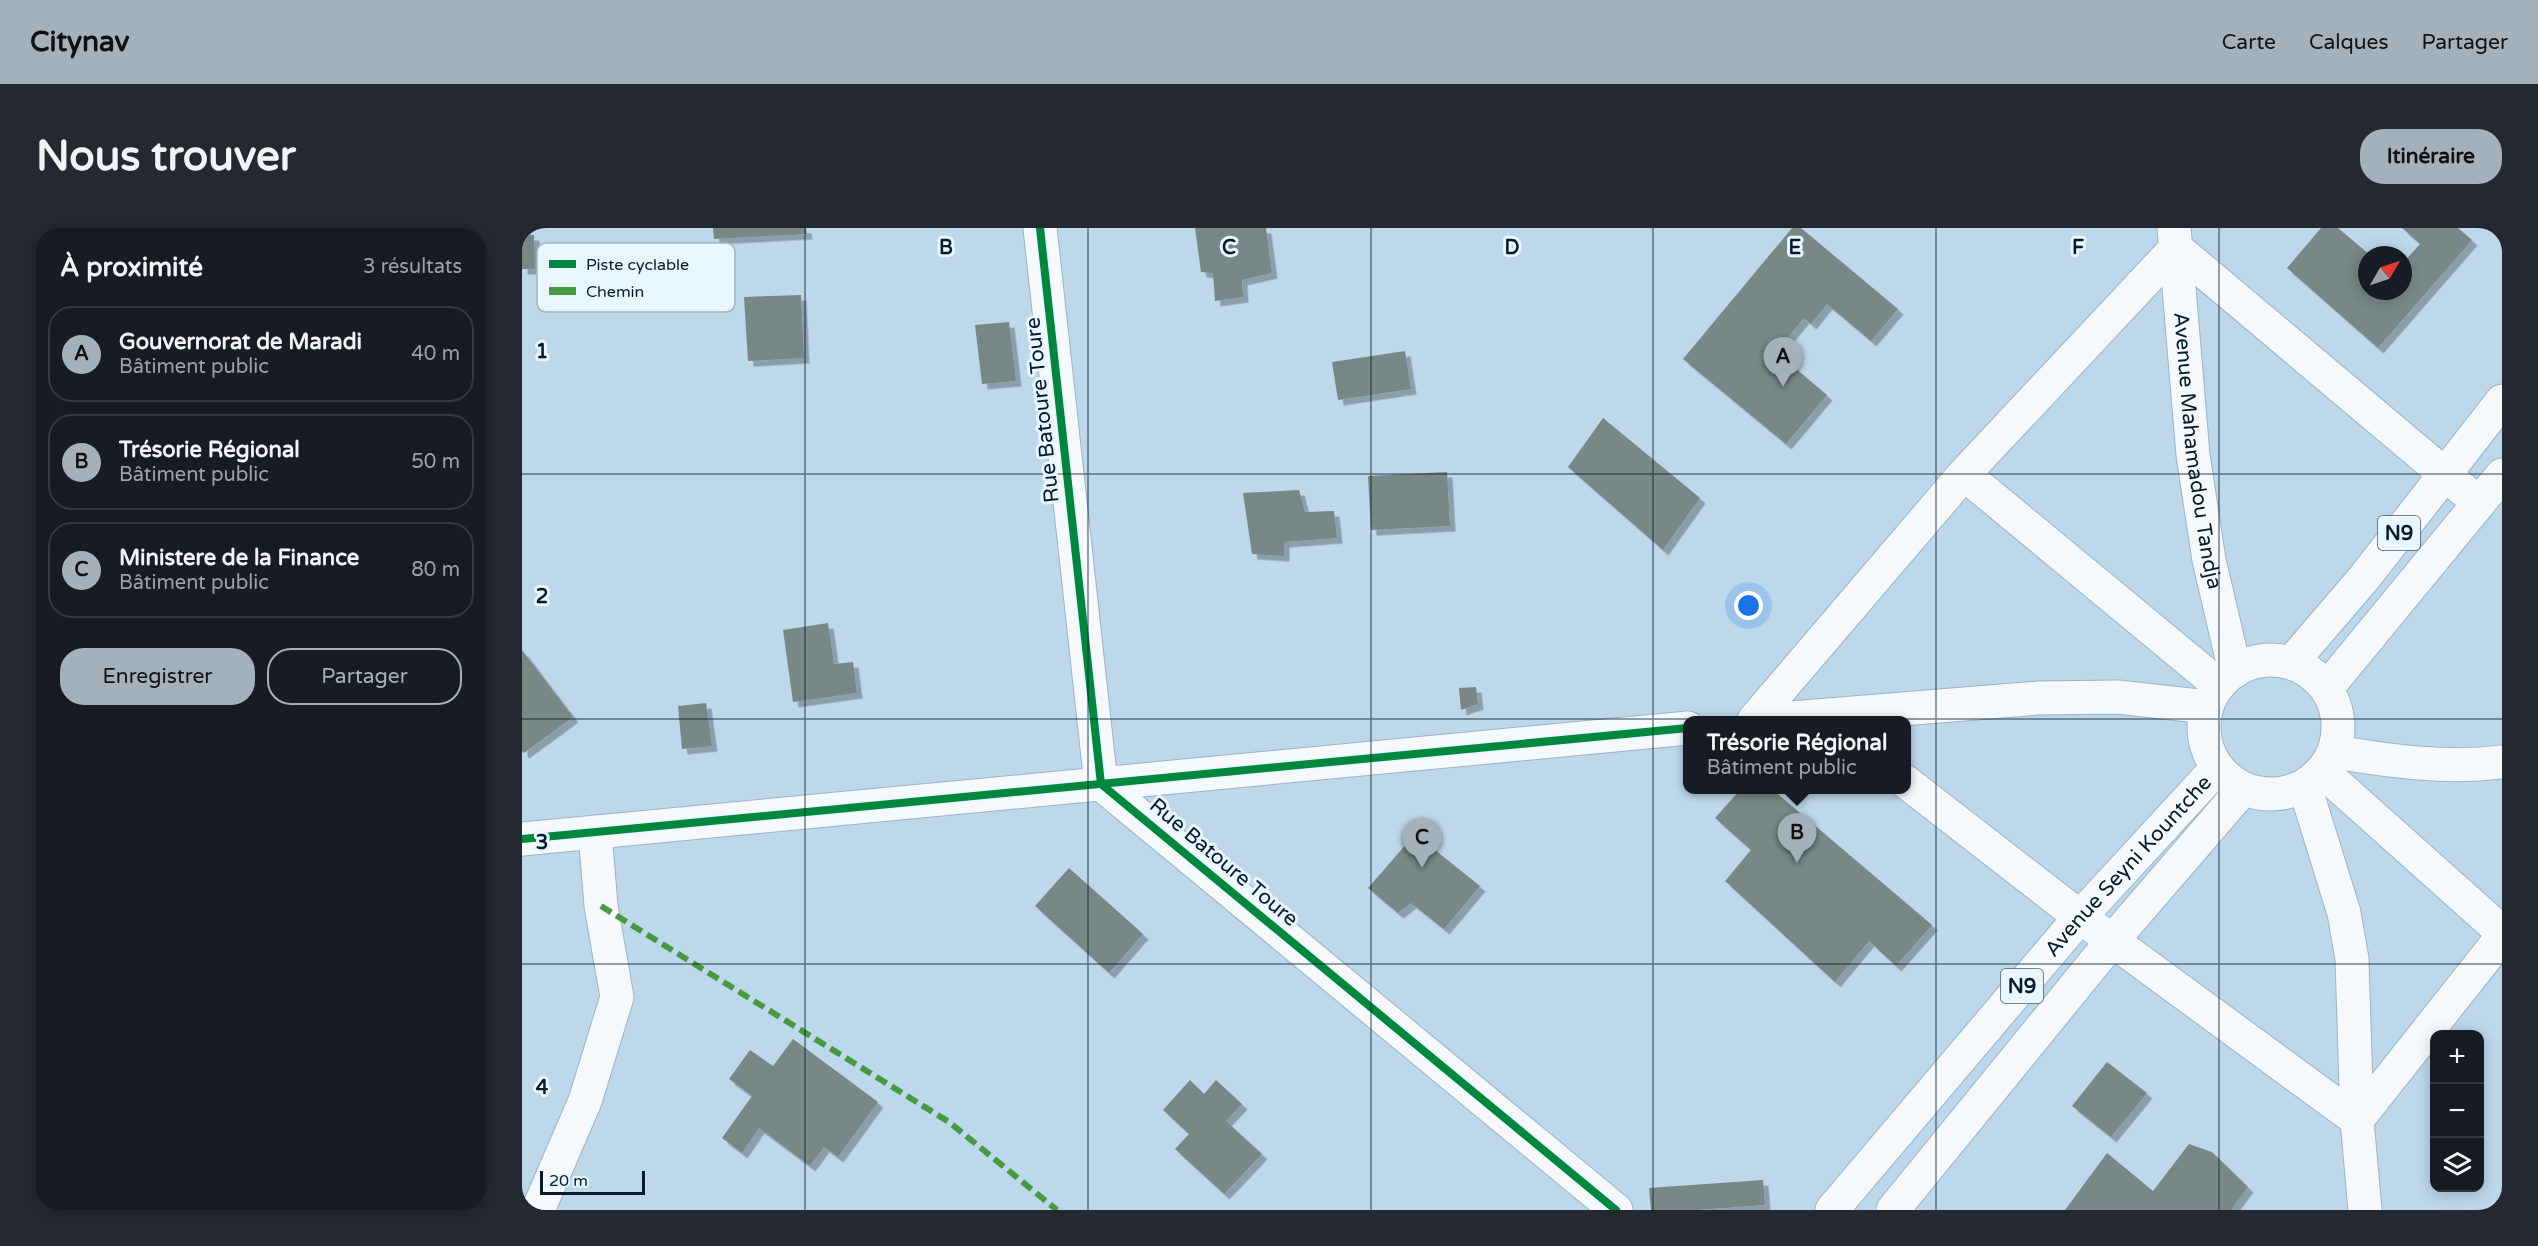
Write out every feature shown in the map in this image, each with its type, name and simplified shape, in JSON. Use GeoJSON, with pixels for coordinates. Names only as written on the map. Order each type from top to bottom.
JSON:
{"type":"FeatureCollection","features":[{"type":"Feature","properties":{"kind":"main road","name":"Rue Batoure Toure"},"geometry":{"type":"LineString","coordinates":[[1040,228],[1101,784],[1616,1210]]}},
{"type":"Feature","properties":{"kind":"main road"},"geometry":{"type":"LineString","coordinates":[[1757,716],[1964,474],[2175,238],[2479,503]]}},
{"type":"Feature","properties":{"kind":"main road","name":"Avenue Mahamadou Tandja"},"geometry":{"type":"LineString","coordinates":[[2175,238],[2193,455],[2209,560],[2220,688]]}},
{"type":"Feature","properties":{"kind":"main road","name":"N9"},"geometry":{"type":"LineString","coordinates":[[2292,662],[2364,578],[2502,401]]}},
{"type":"Feature","properties":{"kind":"main road"},"geometry":{"type":"LineString","coordinates":[[1964,474],[2220,688]]}},
{"type":"Feature","properties":{"kind":"main road","name":"N9"},"geometry":{"type":"LineString","coordinates":[[2326,688],[2502,475]]}},
{"type":"Feature","properties":{"kind":"main road"},"geometry":{"type":"LineString","coordinates":[[1846,716],[2039,698],[2118,697],[2220,688],[2262,660],[2292,662],[2314,675],[2326,688],[2335,705],[2339,728],[2321,770],[2350,947],[2357,1120],[2365,1210]]}},
{"type":"Feature","properties":{"kind":"main road"},"geometry":{"type":"LineString","coordinates":[[2220,688],[2204,733],[2208,751],[2217,768],[2229,780],[2243,789],[2259,794],[2283,795],[2321,770],[2413,764],[2470,766],[2502,762]]}},
{"type":"Feature","properties":{"kind":"main road"},"geometry":{"type":"LineString","coordinates":[[522,839],[1683,728]]}},
{"type":"Feature","properties":{"kind":"main road","name":"Avenue Seyni Kountche"},"geometry":{"type":"LineString","coordinates":[[1832,1210],[2080,917],[2217,768]]}},
{"type":"Feature","properties":{"kind":"main road"},"geometry":{"type":"LineString","coordinates":[[2321,770],[2502,935],[2357,1120]]}},
{"type":"Feature","properties":{"kind":"main road"},"geometry":{"type":"LineString","coordinates":[[1911,786],[2112,941],[2357,1120]]}},
{"type":"Feature","properties":{"kind":"main road","name":"Avenue Seyni Kountche"},"geometry":{"type":"LineString","coordinates":[[1893,1210],[2112,941],[2243,789]]}},
{"type":"Feature","properties":{"kind":"main road"},"geometry":{"type":"LineString","coordinates":[[538,1210],[585,1101],[617,997],[601,906],[595,832]]}},
{"type":"Feature","properties":{"kind":"main road"},"geometry":{"type":"LineString","coordinates":[[1905,1124],[1939,1153]]}},
{"type":"Feature","properties":{"kind":"building"},"geometry":{"type":"Polygon","coordinates":[[[713,228],[806,228],[807,234],[714,239],[713,228]]]}},
{"type":"Feature","properties":{"kind":"building"},"geometry":{"type":"Polygon","coordinates":[[[1195,228],[1266,228],[1272,273],[1242,280],[1243,297],[1215,301],[1213,273],[1201,272],[1195,228]]]}},
{"type":"Feature","properties":{"kind":"building"},"geometry":{"type":"Polygon","coordinates":[[[1792,228],[1801,228],[1898,309],[1871,341],[1827,304],[1811,324],[1804,318],[1776,352],[1827,395],[1786,444],[1683,359],[1792,228]]]}},
{"type":"Feature","properties":{"kind":"building"},"geometry":{"type":"Polygon","coordinates":[[[2321,228],[2338,228],[2359,246],[2358,300],[2412,300],[2412,253],[2420,244],[2402,228],[2458,228],[2472,240],[2378,348],[2287,268],[2321,228]]]}},
{"type":"Feature","properties":{"kind":"building"},"geometry":{"type":"Polygon","coordinates":[[[522,235],[534,235],[535,269],[522,269],[522,235]]]}},
{"type":"Feature","properties":{"kind":"building"},"geometry":{"type":"Polygon","coordinates":[[[801,295],[804,358],[748,361],[744,297],[801,295]]]}},
{"type":"Feature","properties":{"kind":"building"},"geometry":{"type":"Polygon","coordinates":[[[1009,322],[1016,381],[982,384],[975,325],[1009,322]]]}},
{"type":"Feature","properties":{"kind":"building"},"geometry":{"type":"Polygon","coordinates":[[[1405,351],[1411,389],[1338,400],[1332,362],[1405,351]]]}},
{"type":"Feature","properties":{"kind":"building"},"geometry":{"type":"Polygon","coordinates":[[[1603,418],[1700,498],[1663,550],[1568,467],[1603,418]]]}},
{"type":"Feature","properties":{"kind":"building"},"geometry":{"type":"Polygon","coordinates":[[[1447,472],[1450,526],[1371,530],[1368,476],[1447,472]]]}},
{"type":"Feature","properties":{"kind":"building"},"geometry":{"type":"Polygon","coordinates":[[[1299,490],[1305,512],[1334,511],[1337,538],[1284,542],[1284,556],[1252,554],[1243,493],[1299,490]]]}},
{"type":"Feature","properties":{"kind":"building"},"geometry":{"type":"Polygon","coordinates":[[[828,623],[834,664],[853,662],[857,693],[793,702],[783,630],[828,623]]]}},
{"type":"Feature","properties":{"kind":"building"},"geometry":{"type":"Polygon","coordinates":[[[522,650],[573,717],[524,753],[522,751],[522,650]]]}},
{"type":"Feature","properties":{"kind":"building"},"geometry":{"type":"Polygon","coordinates":[[[1476,687],[1478,704],[1461,710],[1459,688],[1476,687]]]}},
{"type":"Feature","properties":{"kind":"building"},"geometry":{"type":"Polygon","coordinates":[[[706,703],[712,746],[682,749],[678,706],[706,703]]]}},
{"type":"Feature","properties":{"kind":"building"},"geometry":{"type":"Polygon","coordinates":[[[1736,794],[1778,794],[1932,925],[1896,966],[1869,941],[1835,982],[1725,881],[1751,850],[1715,818],[1736,794]]]}},
{"type":"Feature","properties":{"kind":"building"},"geometry":{"type":"Polygon","coordinates":[[[1415,834],[1480,886],[1444,929],[1411,903],[1398,913],[1368,888],[1415,834]]]}},
{"type":"Feature","properties":{"kind":"building"},"geometry":{"type":"Polygon","coordinates":[[[1069,868],[1143,934],[1109,973],[1035,906],[1069,868]]]}},
{"type":"Feature","properties":{"kind":"building"},"geometry":{"type":"Polygon","coordinates":[[[793,1039],[878,1102],[838,1157],[824,1147],[810,1166],[759,1128],[742,1153],[722,1138],[752,1096],[729,1079],[750,1050],[773,1066],[793,1039]]]}},
{"type":"Feature","properties":{"kind":"building"},"geometry":{"type":"Polygon","coordinates":[[[2107,1062],[2147,1093],[2111,1137],[2072,1106],[2107,1062]]]}},
{"type":"Feature","properties":{"kind":"building"},"geometry":{"type":"Polygon","coordinates":[[[1190,1080],[1204,1094],[1216,1080],[1242,1104],[1226,1121],[1262,1154],[1224,1194],[1175,1149],[1189,1134],[1163,1110],[1190,1080]]]}},
{"type":"Feature","properties":{"kind":"building"},"geometry":{"type":"Polygon","coordinates":[[[2189,1144],[2212,1152],[2248,1187],[2231,1210],[2065,1210],[2107,1153],[2153,1191],[2189,1144]]]}},
{"type":"Feature","properties":{"kind":"building"},"geometry":{"type":"Polygon","coordinates":[[[1763,1180],[1765,1205],[1697,1210],[1651,1210],[1649,1188],[1763,1180]]]}},
{"type":"Feature","properties":{"kind":"marked path"},"geometry":{"type":"LineString","coordinates":[[601,906],[949,1122],[1057,1210]]}},
{"type":"Feature","properties":{"kind":"cycle path"},"geometry":{"type":"LineString","coordinates":[[1040,228],[1101,784],[1616,1210]]}},
{"type":"Feature","properties":{"kind":"cycle path"},"geometry":{"type":"LineString","coordinates":[[522,839],[1683,728]]}},
{"type":"Feature","properties":{"kind":"place","name":"Gouvernorat de Maradi"},"geometry":{"type":"Point","coordinates":[1783,387]}},
{"type":"Feature","properties":{"kind":"place","name":"Trésorie Régional"},"geometry":{"type":"Point","coordinates":[1797,863]}},
{"type":"Feature","properties":{"kind":"place","name":"Ministere de la Finance"},"geometry":{"type":"Point","coordinates":[1422,868]}}]}
